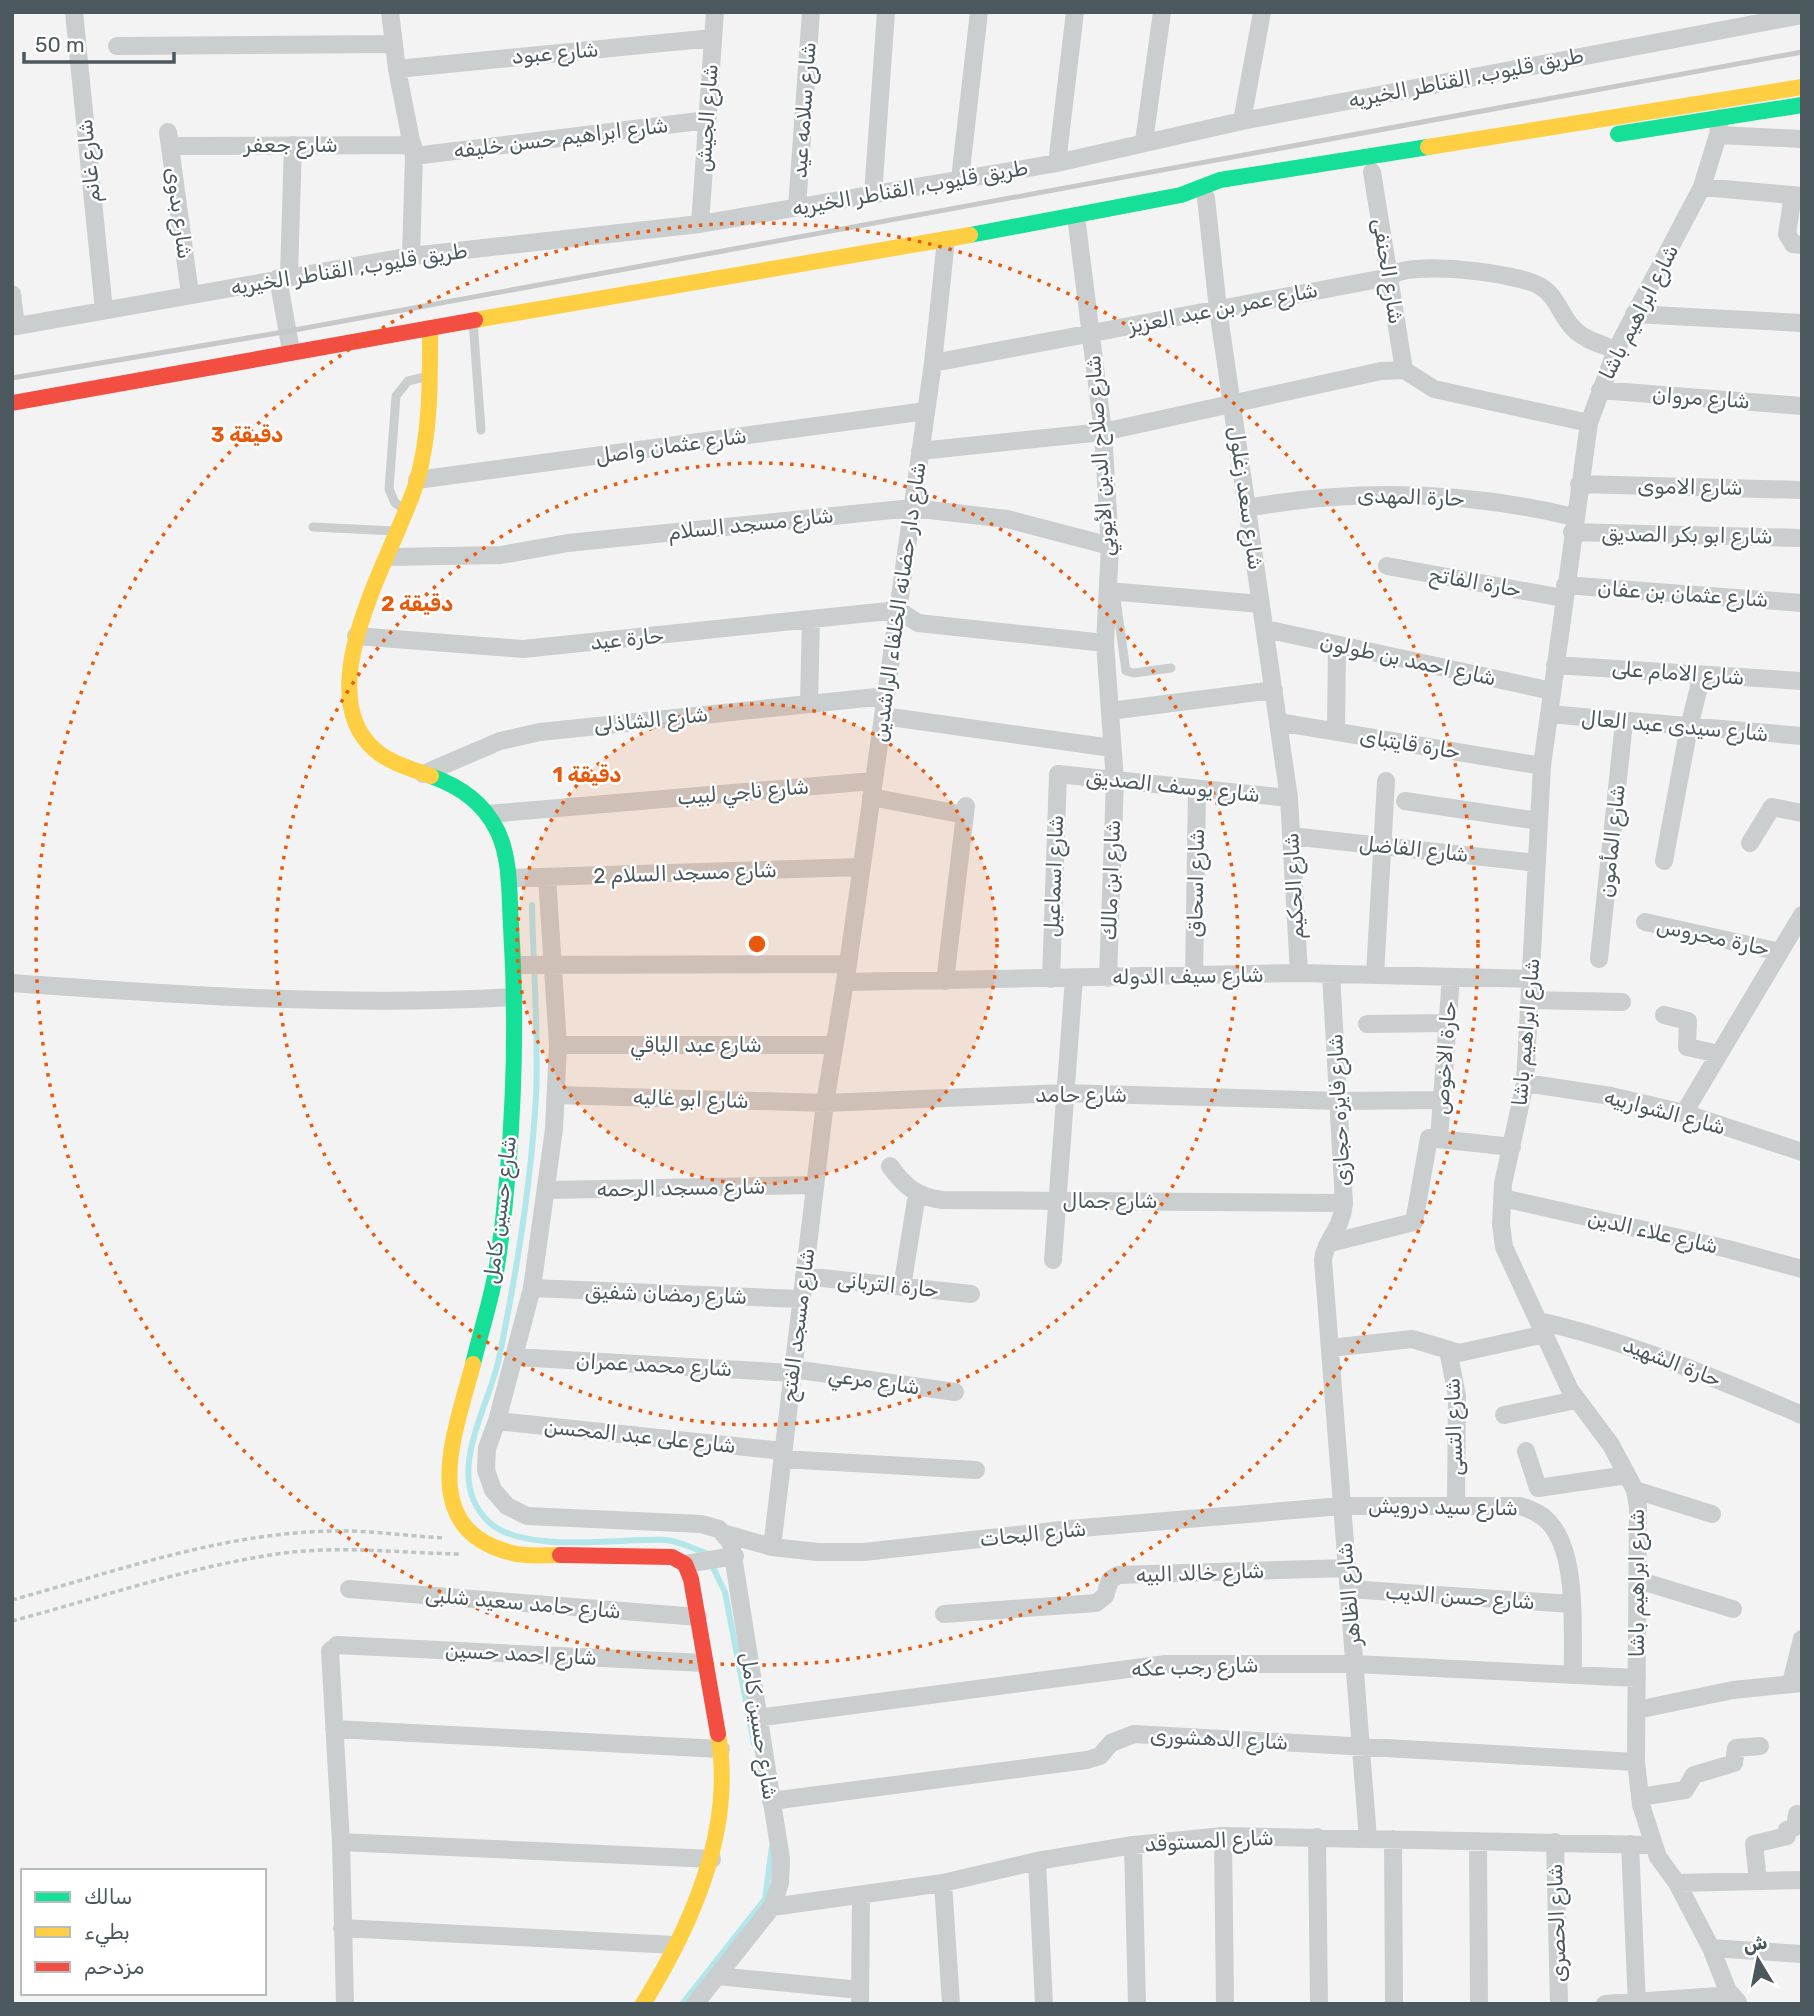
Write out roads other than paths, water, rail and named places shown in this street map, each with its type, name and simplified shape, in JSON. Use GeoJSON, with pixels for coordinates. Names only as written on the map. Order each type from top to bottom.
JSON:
{"type":"FeatureCollection","features":[{"type":"Feature","properties":{"kind":"main road"},"geometry":{"type":"LineString","coordinates":[[12,403],[291,351],[946,240],[1181,195],[1220,180],[1802,87]]}},
{"type":"Feature","properties":{"kind":"main road"},"geometry":{"type":"LineString","coordinates":[[1600,137],[1719,127],[1802,105]]}},
{"type":"Feature","properties":{"kind":"main road"},"geometry":{"type":"LineString","coordinates":[[1181,195],[1206,198],[1546,145]]}},
{"type":"Feature","properties":{"kind":"main road","name":"شارع حسين كامل"},"geometry":{"type":"LineString","coordinates":[[430,328],[427,434],[417,480],[389,558],[356,636],[349,680],[354,721],[363,738],[392,762],[448,781],[470,795],[488,814],[500,834],[509,878],[514,965],[513,1086],[498,1262],[448,1463],[450,1490],[456,1513],[474,1540],[514,1554],[672,1557],[685,1564],[691,1579],[721,1749],[721,1804],[712,1859],[701,1890],[643,2004]]}},
{"type":"Feature","properties":{"kind":"street","name":"شارع غانم"},"geometry":{"type":"LineString","coordinates":[[74,12],[104,310]]}},
{"type":"Feature","properties":{"kind":"street"},"geometry":{"type":"LineString","coordinates":[[390,12],[397,69],[413,150],[411,256]]}},
{"type":"Feature","properties":{"kind":"street","name":"شارع الجيش"},"geometry":{"type":"LineString","coordinates":[[700,224],[715,12]]}},
{"type":"Feature","properties":{"kind":"street","name":"شارع سلامه عيد"},"geometry":{"type":"LineString","coordinates":[[797,207],[811,12]]}},
{"type":"Feature","properties":{"kind":"street"},"geometry":{"type":"LineString","coordinates":[[873,194],[886,12]]}},
{"type":"Feature","properties":{"kind":"street"},"geometry":{"type":"LineString","coordinates":[[960,179],[979,12]]}},
{"type":"Feature","properties":{"kind":"street"},"geometry":{"type":"LineString","coordinates":[[1057,163],[1075,12]]}},
{"type":"Feature","properties":{"kind":"street"},"geometry":{"type":"LineString","coordinates":[[1144,141],[1163,12]]}},
{"type":"Feature","properties":{"kind":"street"},"geometry":{"type":"LineString","coordinates":[[1242,121],[1262,12]]}},
{"type":"Feature","properties":{"kind":"street","name":"طريق قليوب, القناطر الخيريه"},"geometry":{"type":"LineString","coordinates":[[14,327],[411,256],[700,224],[1057,163],[1144,141],[1242,121],[1781,15],[1802,15]]}},
{"type":"Feature","properties":{"kind":"street","name":"شارع عبود"},"geometry":{"type":"LineString","coordinates":[[397,69],[713,38]]}},
{"type":"Feature","properties":{"kind":"street"},"geometry":{"type":"LineString","coordinates":[[117,46],[393,44]]}},
{"type":"Feature","properties":{"kind":"street","name":"شارع ابراهيم حسن خليفه"},"geometry":{"type":"LineString","coordinates":[[413,150],[707,120]]}},
{"type":"Feature","properties":{"kind":"street"},"geometry":{"type":"LineString","coordinates":[[1719,127],[1802,139]]}},
{"type":"Feature","properties":{"kind":"street","name":"شارع ابراهيم باشا"},"geometry":{"type":"LineString","coordinates":[[1719,127],[1702,187],[1616,350],[1589,423],[1578,484],[1542,766],[1525,1083],[1503,1198],[1504,1247],[1576,1399],[1611,1445],[1631,1482],[1639,1507],[1636,1762],[1640,1797],[1652,1845],[1677,1883],[1735,2001]]}},
{"type":"Feature","properties":{"kind":"street","name":"شارع جعفر"},"geometry":{"type":"LineString","coordinates":[[169,139],[413,150]]}},
{"type":"Feature","properties":{"kind":"street","name":"شارع بدوى"},"geometry":{"type":"LineString","coordinates":[[169,139],[190,294]]}},
{"type":"Feature","properties":{"kind":"street"},"geometry":{"type":"LineString","coordinates":[[291,351],[284,277],[293,145]]}},
{"type":"Feature","properties":{"kind":"street","name":"شارع الحنفى"},"geometry":{"type":"LineString","coordinates":[[1372,172],[1405,370]]}},
{"type":"Feature","properties":{"kind":"street"},"geometry":{"type":"LineString","coordinates":[[1702,187],[1797,196],[1787,234],[1793,244],[1802,244]]}},
{"type":"Feature","properties":{"kind":"street","name":"شارع سعد زغلول"},"geometry":{"type":"LineString","coordinates":[[1206,198],[1218,309],[1289,798]]}},
{"type":"Feature","properties":{"kind":"street","name":"شارع صلاح الدين الأيوبي"},"geometry":{"type":"LineString","coordinates":[[1076,216],[1103,432],[1111,592],[1105,643],[1115,781]]}},
{"type":"Feature","properties":{"kind":"street","name":"شارع دار حضانه الخلفاء الراشدين"},"geometry":{"type":"LineString","coordinates":[[834,1045],[848,964],[933,363],[946,240]]}},
{"type":"Feature","properties":{"kind":"street","name":"شارع عمر بن عبد العزيز"},"geometry":{"type":"LineString","coordinates":[[933,363],[1390,277],[1405,269],[1518,276],[1542,287],[1553,296],[1566,319],[1582,335],[1616,350]]}},
{"type":"Feature","properties":{"kind":"street"},"geometry":{"type":"LineString","coordinates":[[12,294],[14,327]]}},
{"type":"Feature","properties":{"kind":"street"},"geometry":{"type":"LineString","coordinates":[[1634,314],[1802,323]]}},
{"type":"Feature","properties":{"kind":"street"},"geometry":{"type":"LineString","coordinates":[[920,451],[1103,432],[1381,371],[1405,370],[1434,389],[1589,423]]}},
{"type":"Feature","properties":{"kind":"street","name":"شارع مروان"},"geometry":{"type":"LineString","coordinates":[[1600,390],[1802,406]]}},
{"type":"Feature","properties":{"kind":"street","name":"شارع عثمان واصل"},"geometry":{"type":"LineString","coordinates":[[417,480],[926,411]]}},
{"type":"Feature","properties":{"kind":"street","name":"شارع الاموى"},"geometry":{"type":"LineString","coordinates":[[1578,484],[1802,490]]}},
{"type":"Feature","properties":{"kind":"street","name":"حارة المهدى"},"geometry":{"type":"LineString","coordinates":[[1247,508],[1319,497],[1429,494],[1502,502],[1573,524]]}},
{"type":"Feature","properties":{"kind":"street","name":"شارع مسجد السلام"},"geometry":{"type":"LineString","coordinates":[[389,558],[501,555],[568,542],[912,508],[1007,519],[1110,546]]}},
{"type":"Feature","properties":{"kind":"street","name":"شارع ابو بكر الصديق"},"geometry":{"type":"LineString","coordinates":[[1573,524],[1802,538]]}},
{"type":"Feature","properties":{"kind":"street","name":"حارة الفاتح"},"geometry":{"type":"LineString","coordinates":[[1387,566],[1564,592]]}},
{"type":"Feature","properties":{"kind":"street"},"geometry":{"type":"LineString","coordinates":[[1111,592],[1261,604]]}},
{"type":"Feature","properties":{"kind":"street","name":"شارع عثمان بن عفان"},"geometry":{"type":"LineString","coordinates":[[1564,592],[1802,603]]}},
{"type":"Feature","properties":{"kind":"street"},"geometry":{"type":"LineString","coordinates":[[898,610],[918,623],[1105,643]]}},
{"type":"Feature","properties":{"kind":"street","name":"حارة عيد"},"geometry":{"type":"LineString","coordinates":[[356,636],[523,649],[898,610]]}},
{"type":"Feature","properties":{"kind":"street"},"geometry":{"type":"LineString","coordinates":[[809,704],[811,619]]}},
{"type":"Feature","properties":{"kind":"street","name":"شارع احمد بن طولون"},"geometry":{"type":"LineString","coordinates":[[1265,629],[1552,691]]}},
{"type":"Feature","properties":{"kind":"street"},"geometry":{"type":"LineString","coordinates":[[1336,732],[1337,645]]}},
{"type":"Feature","properties":{"kind":"street","name":"شارع الامام على"},"geometry":{"type":"LineString","coordinates":[[1555,665],[1802,681]]}},
{"type":"Feature","properties":{"kind":"street"},"geometry":{"type":"LineString","coordinates":[[1664,862],[1689,727],[1702,675]]}},
{"type":"Feature","properties":{"kind":"street"},"geometry":{"type":"LineString","coordinates":[[1110,711],[1274,690]]}},
{"type":"Feature","properties":{"kind":"street","name":"شارع الشاذلى"},"geometry":{"type":"LineString","coordinates":[[423,774],[480,748],[540,732],[886,696]]}},
{"type":"Feature","properties":{"kind":"street","name":"شارع سيدى عبد العال"},"geometry":{"type":"LineString","coordinates":[[1549,715],[1802,736]]}},
{"type":"Feature","properties":{"kind":"street"},"geometry":{"type":"LineString","coordinates":[[883,716],[1112,748]]}},
{"type":"Feature","properties":{"kind":"street","name":"حارة قايتباى"},"geometry":{"type":"LineString","coordinates":[[1278,722],[1542,766]]}},
{"type":"Feature","properties":{"kind":"street","name":"شارع المأمون"},"geometry":{"type":"LineString","coordinates":[[1600,960],[1624,722]]}},
{"type":"Feature","properties":{"kind":"street","name":"شارع يوسف الصديق"},"geometry":{"type":"LineString","coordinates":[[1058,774],[1289,798]]}},
{"type":"Feature","properties":{"kind":"street","name":"شارع اسماعيل"},"geometry":{"type":"LineString","coordinates":[[1051,979],[1058,774]]}},
{"type":"Feature","properties":{"kind":"street","name":"شارع ابن مالك"},"geometry":{"type":"LineString","coordinates":[[1108,978],[1115,781]]}},
{"type":"Feature","properties":{"kind":"street"},"geometry":{"type":"LineString","coordinates":[[1375,975],[1386,781]]}},
{"type":"Feature","properties":{"kind":"street","name":"شارع اسحاق"},"geometry":{"type":"LineString","coordinates":[[1194,977],[1197,789]]}},
{"type":"Feature","properties":{"kind":"street","name":"شارع ناجي لبيب"},"geometry":{"type":"LineString","coordinates":[[488,814],[872,790],[966,811],[945,981]]}},
{"type":"Feature","properties":{"kind":"street","name":"شارع الحكيم"},"geometry":{"type":"LineString","coordinates":[[1289,798],[1299,973]]}},
{"type":"Feature","properties":{"kind":"street"},"geometry":{"type":"LineString","coordinates":[[1405,801],[1539,821]]}},
{"type":"Feature","properties":{"kind":"street"},"geometry":{"type":"LineString","coordinates":[[1750,843],[1772,807],[1802,813]]}},
{"type":"Feature","properties":{"kind":"street","name":"شارع الفاضل"},"geometry":{"type":"LineString","coordinates":[[1291,836],[1537,863]]}},
{"type":"Feature","properties":{"kind":"street","name":"شارع مسجد السلام 2"},"geometry":{"type":"LineString","coordinates":[[509,878],[861,867]]}},
{"type":"Feature","properties":{"kind":"street","name":"شارع حسين كامل"},"geometry":{"type":"LineString","coordinates":[[547,877],[558,1045],[557,1094],[532,1288],[515,1357],[487,1448],[485,1470],[493,1490],[507,1506],[527,1516],[701,1524],[726,1534],[735,1556],[757,1718],[781,1859],[780,1883],[772,1907],[695,2004]]}},
{"type":"Feature","properties":{"kind":"street"},"geometry":{"type":"LineString","coordinates":[[1684,1113],[1802,915]]}},
{"type":"Feature","properties":{"kind":"street","name":"حارة محروس"},"geometry":{"type":"LineString","coordinates":[[1645,922],[1780,952]]}},
{"type":"Feature","properties":{"kind":"street"},"geometry":{"type":"LineString","coordinates":[[514,965],[848,964]]}},
{"type":"Feature","properties":{"kind":"street","name":"شارع سيف الدوله"},"geometry":{"type":"LineString","coordinates":[[845,982],[1299,973],[1531,979]]}},
{"type":"Feature","properties":{"kind":"street","name":"شارع فايزه حجازى"},"geometry":{"type":"LineString","coordinates":[[1329,1243],[1340,1224],[1344,1203],[1331,974]]}},
{"type":"Feature","properties":{"kind":"street","name":"حارة الاخوص"},"geometry":{"type":"LineString","coordinates":[[1439,1139],[1451,977]]}},
{"type":"Feature","properties":{"kind":"street"},"geometry":{"type":"LineString","coordinates":[[1053,1260],[1074,978]]}},
{"type":"Feature","properties":{"kind":"street"},"geometry":{"type":"LineString","coordinates":[[12,983],[202,997],[452,1001],[514,997]]}},
{"type":"Feature","properties":{"kind":"street"},"geometry":{"type":"LineString","coordinates":[[1530,1000],[1622,1002]]}},
{"type":"Feature","properties":{"kind":"street"},"geometry":{"type":"LineString","coordinates":[[1664,1015],[1688,1021],[1687,1046],[1719,1054]]}},
{"type":"Feature","properties":{"kind":"street"},"geometry":{"type":"LineString","coordinates":[[1367,1024],[1447,1023]]}},
{"type":"Feature","properties":{"kind":"street","name":"شارع عبد الباقي"},"geometry":{"type":"LineString","coordinates":[[558,1045],[834,1045]]}},
{"type":"Feature","properties":{"kind":"street","name":"شارع مسجد الفتح"},"geometry":{"type":"LineString","coordinates":[[772,1547],[834,1045]]}},
{"type":"Feature","properties":{"kind":"street","name":"شارع الشواربيه"},"geometry":{"type":"LineString","coordinates":[[1525,1083],[1611,1096],[1684,1113],[1802,1152]]}},
{"type":"Feature","properties":{"kind":"street","name":"شارع حامد"},"geometry":{"type":"LineString","coordinates":[[825,1103],[1064,1093],[1338,1101],[1442,1100]]}},
{"type":"Feature","properties":{"kind":"street","name":"شارع ابو غاليه"},"geometry":{"type":"LineString","coordinates":[[557,1094],[825,1103]]}},
{"type":"Feature","properties":{"kind":"street"},"geometry":{"type":"LineString","coordinates":[[1329,1243],[1413,1224],[1427,1140],[1512,1147]]}},
{"type":"Feature","properties":{"kind":"street"},"geometry":{"type":"LineString","coordinates":[[890,1166],[901,1182],[917,1194],[902,1287]]}},
{"type":"Feature","properties":{"kind":"street","name":"شارع مسجد الرحمه"},"geometry":{"type":"LineString","coordinates":[[546,1190],[815,1185]]}},
{"type":"Feature","properties":{"kind":"street","name":"شارع جمال"},"geometry":{"type":"LineString","coordinates":[[917,1194],[942,1200],[1344,1203]]}},
{"type":"Feature","properties":{"kind":"street","name":"شارع علاء الدين"},"geometry":{"type":"LineString","coordinates":[[1503,1198],[1728,1249],[1802,1269]]}},
{"type":"Feature","properties":{"kind":"street","name":"شارع الظاهر"},"geometry":{"type":"LineString","coordinates":[[1329,1243],[1323,1260],[1368,1839]]}},
{"type":"Feature","properties":{"kind":"street","name":"حارة التربانى"},"geometry":{"type":"LineString","coordinates":[[804,1276],[971,1294]]}},
{"type":"Feature","properties":{"kind":"street","name":"شارع رمضان شفيق"},"geometry":{"type":"LineString","coordinates":[[532,1288],[801,1299]]}},
{"type":"Feature","properties":{"kind":"street"},"geometry":{"type":"LineString","coordinates":[[1330,1348],[1412,1339],[1463,1352],[1542,1327]]}},
{"type":"Feature","properties":{"kind":"street","name":"حارة الشهيد"},"geometry":{"type":"LineString","coordinates":[[1542,1327],[1611,1339],[1662,1356],[1802,1415]]}},
{"type":"Feature","properties":{"kind":"street","name":"شارع التسى"},"geometry":{"type":"LineString","coordinates":[[1448,1350],[1457,1396],[1456,1505]]}},
{"type":"Feature","properties":{"kind":"street","name":"شارع محمد عمران"},"geometry":{"type":"LineString","coordinates":[[515,1357],[793,1371]]}},
{"type":"Feature","properties":{"kind":"street","name":"شارع مرعي"},"geometry":{"type":"LineString","coordinates":[[793,1371],[955,1392]]}},
{"type":"Feature","properties":{"kind":"street"},"geometry":{"type":"LineString","coordinates":[[1504,1415],[1576,1399]]}},
{"type":"Feature","properties":{"kind":"street","name":"شارع على عبد المحسن"},"geometry":{"type":"LineString","coordinates":[[497,1421],[783,1455],[976,1470]]}},
{"type":"Feature","properties":{"kind":"street"},"geometry":{"type":"LineString","coordinates":[[1526,1451],[1538,1488],[1631,1482],[1712,1514]]}},
{"type":"Feature","properties":{"kind":"street","name":"شارع سيد درويش"},"geometry":{"type":"LineString","coordinates":[[1342,1506],[1520,1506],[1537,1512],[1550,1523],[1560,1537],[1565,1554],[1572,1604],[1573,1675]]}},
{"type":"Feature","properties":{"kind":"street","name":"شارع البحات"},"geometry":{"type":"LineString","coordinates":[[726,1534],[772,1547],[818,1552],[864,1552],[1070,1529],[1342,1506]]}},
{"type":"Feature","properties":{"kind":"street"},"geometry":{"type":"LineString","coordinates":[[685,1564],[735,1556]]}},
{"type":"Feature","properties":{"kind":"street","name":"شارع خالد البيه"},"geometry":{"type":"LineString","coordinates":[[944,1614],[1096,1603],[1105,1596],[1110,1580],[1118,1576],[1347,1568]]}},
{"type":"Feature","properties":{"kind":"street"},"geometry":{"type":"LineString","coordinates":[[1637,1580],[1732,1609]]}},
{"type":"Feature","properties":{"kind":"street","name":"شارع حامد سعيد شلبى"},"geometry":{"type":"LineString","coordinates":[[349,1589],[698,1617]]}},
{"type":"Feature","properties":{"kind":"street","name":"شارع حسن الديب"},"geometry":{"type":"LineString","coordinates":[[1349,1589],[1572,1604]]}},
{"type":"Feature","properties":{"kind":"street"},"geometry":{"type":"LineString","coordinates":[[1637,1710],[1697,1696],[1796,1683],[1802,1639]]}},
{"type":"Feature","properties":{"kind":"street","name":"شارع احمد حسين"},"geometry":{"type":"LineString","coordinates":[[334,1729],[330,1651],[337,1644],[704,1663]]}},
{"type":"Feature","properties":{"kind":"street","name":"شارع رجب عكه"},"geometry":{"type":"LineString","coordinates":[[757,1718],[1166,1664],[1355,1664],[1637,1678]]}},
{"type":"Feature","properties":{"kind":"street"},"geometry":{"type":"LineString","coordinates":[[345,2004],[341,1842],[334,1729],[721,1749]]}},
{"type":"Feature","properties":{"kind":"street","name":"شارع الدهشورى"},"geometry":{"type":"LineString","coordinates":[[771,1801],[1087,1760],[1100,1756],[1111,1743],[1134,1734],[1636,1762]]}},
{"type":"Feature","properties":{"kind":"street"},"geometry":{"type":"LineString","coordinates":[[1640,1797],[1685,1790],[1694,1775],[1734,1763],[1736,1748],[1760,1746]]}},
{"type":"Feature","properties":{"kind":"street"},"geometry":{"type":"LineString","coordinates":[[1758,1881],[1755,1842],[1787,1836],[1787,1830],[1795,1828],[1797,1814]]}},
{"type":"Feature","properties":{"kind":"street"},"geometry":{"type":"LineString","coordinates":[[1223,1836],[1225,2004]]}},
{"type":"Feature","properties":{"kind":"street","name":"شارع المستوقد"},"geometry":{"type":"LineString","coordinates":[[772,1907],[943,1883],[1037,1861],[1133,1845],[1223,1836],[1652,1845]]}},
{"type":"Feature","properties":{"kind":"street"},"geometry":{"type":"LineString","coordinates":[[1317,1837],[1319,2004]]}},
{"type":"Feature","properties":{"kind":"street"},"geometry":{"type":"LineString","coordinates":[[1393,1839],[1394,2004]]}},
{"type":"Feature","properties":{"kind":"street"},"geometry":{"type":"LineString","coordinates":[[1478,1841],[1479,2004]]}},
{"type":"Feature","properties":{"kind":"street"},"geometry":{"type":"LineString","coordinates":[[341,1842],[712,1859]]}},
{"type":"Feature","properties":{"kind":"street","name":"شارع الحصرى"},"geometry":{"type":"LineString","coordinates":[[1555,1842],[1559,2004]]}},
{"type":"Feature","properties":{"kind":"street"},"geometry":{"type":"LineString","coordinates":[[1630,1844],[1637,2003]]}},
{"type":"Feature","properties":{"kind":"street"},"geometry":{"type":"LineString","coordinates":[[1133,1845],[1137,2004]]}},
{"type":"Feature","properties":{"kind":"street"},"geometry":{"type":"LineString","coordinates":[[1037,1861],[1044,2004]]}},
{"type":"Feature","properties":{"kind":"street"},"geometry":{"type":"LineString","coordinates":[[1677,1883],[1802,1880]]}},
{"type":"Feature","properties":{"kind":"street"},"geometry":{"type":"LineString","coordinates":[[943,1883],[951,2004]]}},
{"type":"Feature","properties":{"kind":"street"},"geometry":{"type":"LineString","coordinates":[[717,1976],[860,1997],[861,1896]]}},
{"type":"Feature","properties":{"kind":"street"},"geometry":{"type":"LineString","coordinates":[[342,1928],[675,1945]]}},
{"type":"Feature","properties":{"kind":"street"},"geometry":{"type":"LineString","coordinates":[[1711,1948],[1802,1954]]}},
{"type":"Feature","properties":{"kind":"street"},"geometry":{"type":"LineString","coordinates":[[1605,2004],[1735,2001]]}},
{"type":"Feature","properties":{"kind":"lane"},"geometry":{"type":"LineString","coordinates":[[473,321],[481,430]]}},
{"type":"Feature","properties":{"kind":"lane"},"geometry":{"type":"LineString","coordinates":[[407,510],[395,503],[389,489],[396,396],[408,381],[430,375]]}},
{"type":"Feature","properties":{"kind":"lane"},"geometry":{"type":"LineString","coordinates":[[313,527],[399,531]]}},
{"type":"Feature","properties":{"kind":"lane"},"geometry":{"type":"LineString","coordinates":[[1111,592],[1126,671],[1134,673],[1171,668]]}},
{"type":"Feature","properties":{"kind":"waterway"},"geometry":{"type":"LineString","coordinates":[[532,905],[537,1072],[531,1162],[506,1325],[494,1378],[472,1443],[469,1486],[476,1505],[490,1523],[506,1533],[549,1541],[666,1540],[706,1553],[725,1592],[754,1744]]}},
{"type":"Feature","properties":{"kind":"waterway"},"geometry":{"type":"LineString","coordinates":[[682,2004],[765,1899],[772,1847]]}},
{"type":"Feature","properties":{"kind":"railway"},"geometry":{"type":"LineString","coordinates":[[12,378],[289,331],[1802,52]]}}]}
